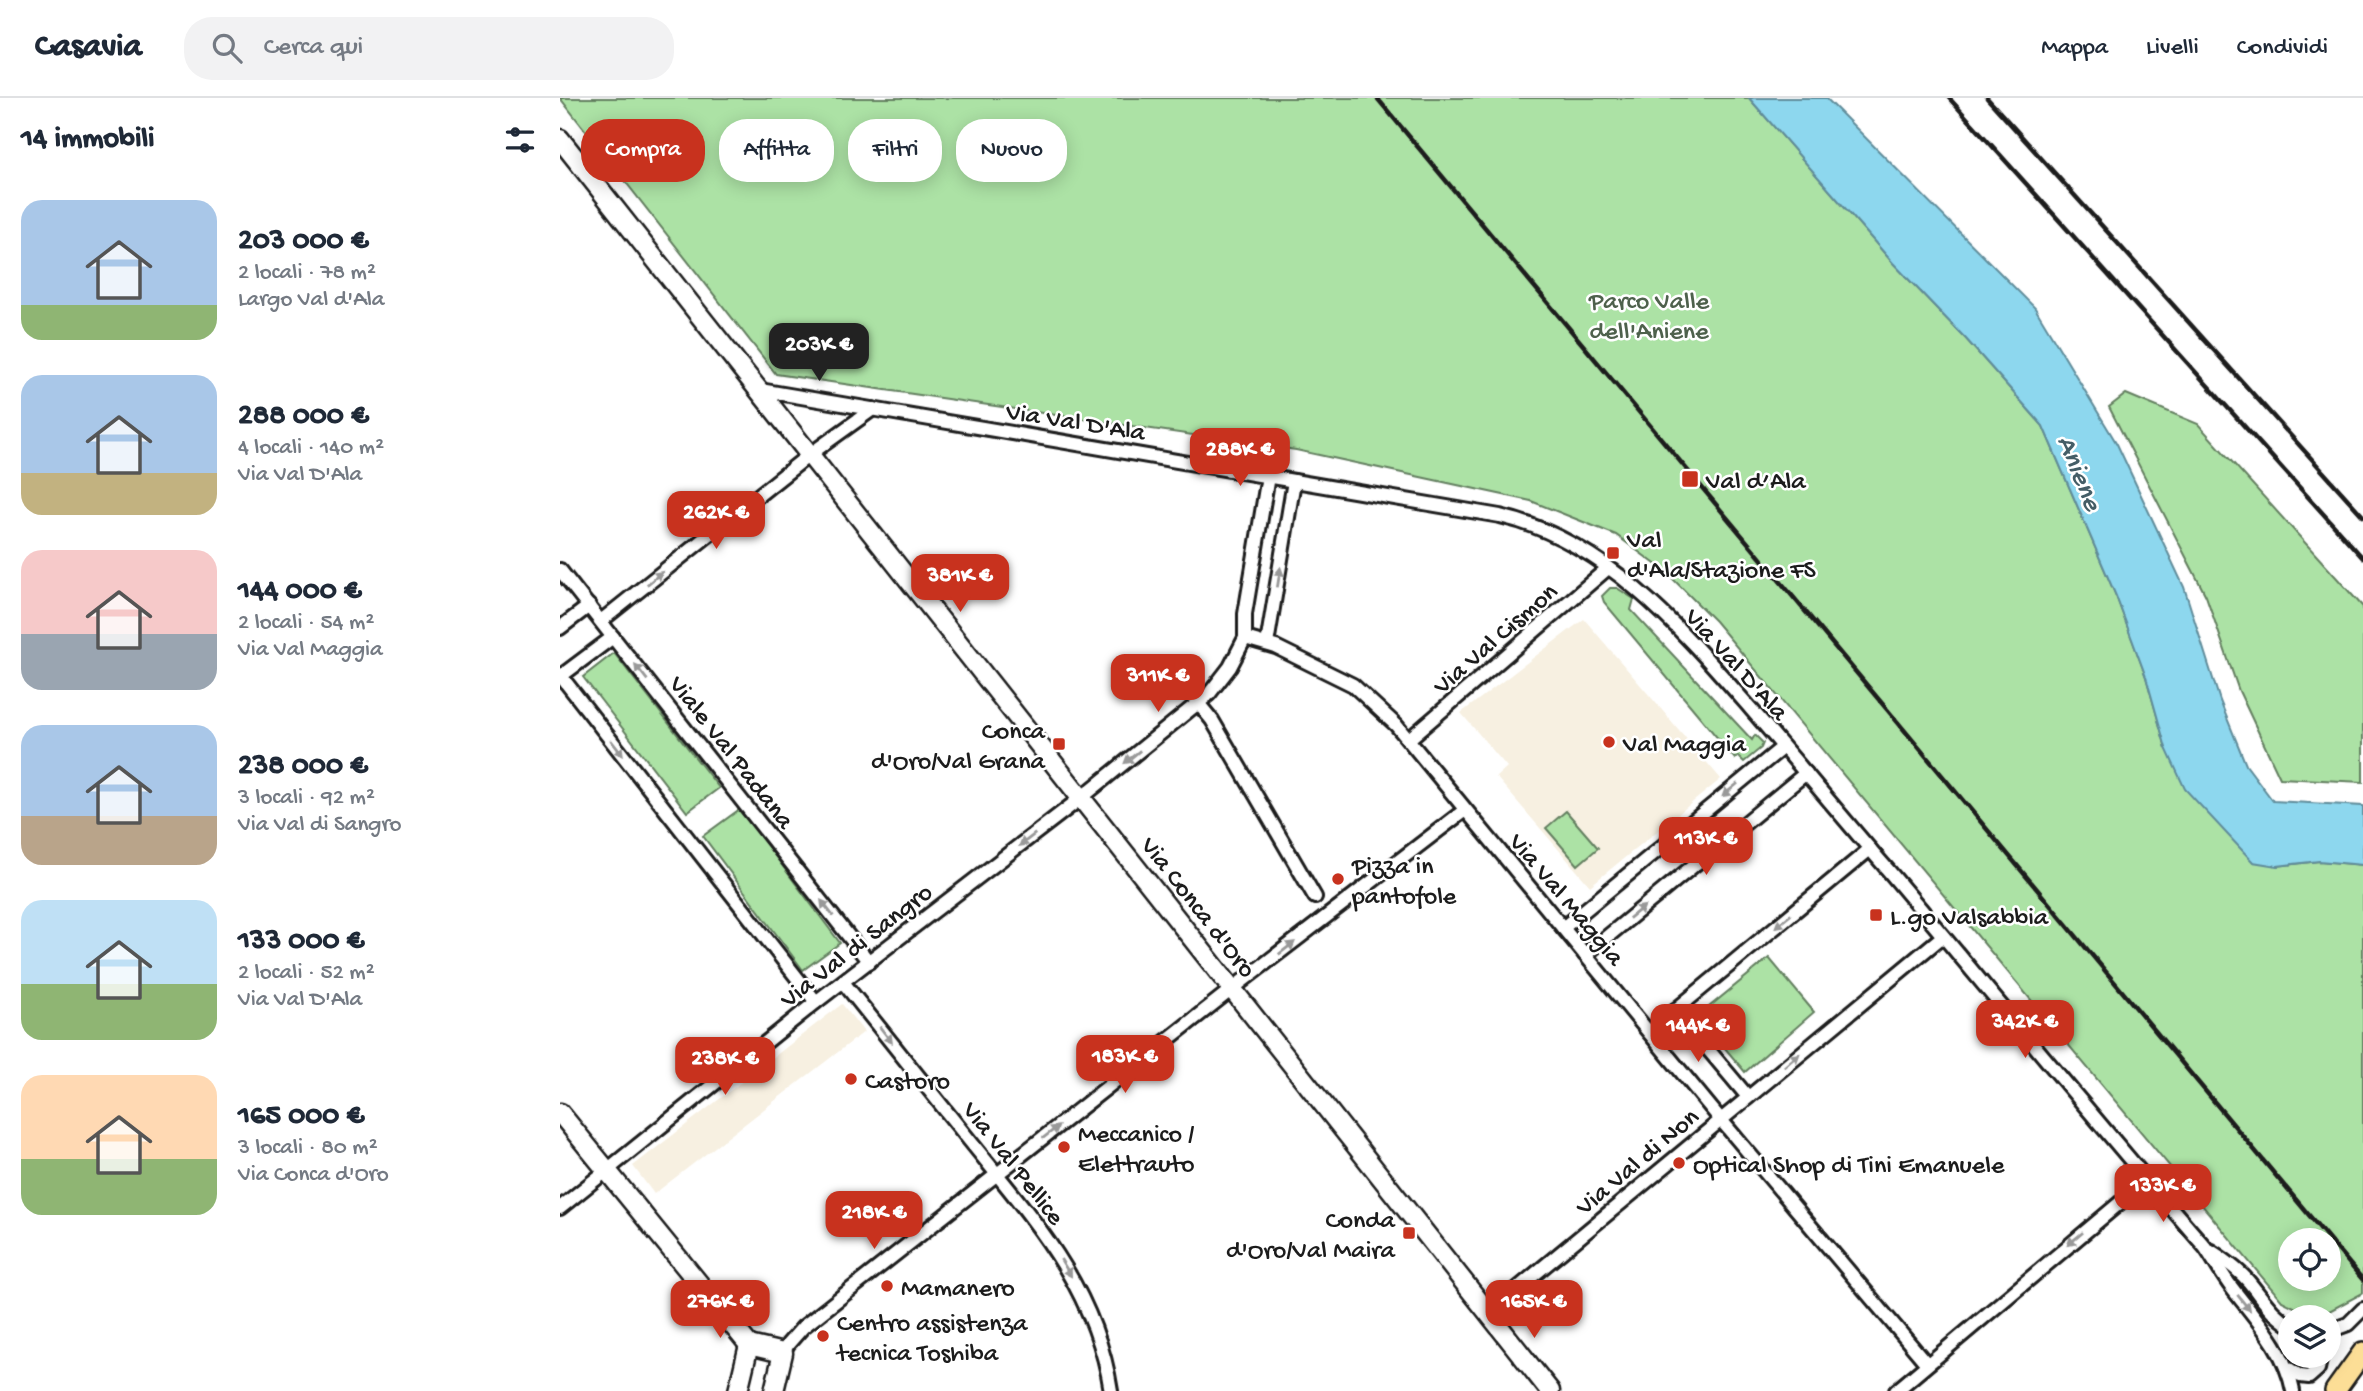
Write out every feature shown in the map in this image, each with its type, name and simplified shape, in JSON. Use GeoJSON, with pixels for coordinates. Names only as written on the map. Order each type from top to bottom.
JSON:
{"type":"FeatureCollection","features":[{"type":"Feature","properties":{"kind":"main road"},"geometry":{"type":"LineString","coordinates":[[2335,1391],[2363,1352]]}},
{"type":"Feature","properties":{"kind":"street"},"geometry":{"type":"LineString","coordinates":[[560,139],[760,390]]}},
{"type":"Feature","properties":{"kind":"street","name":"Via Val D'Ala"},"geometry":{"type":"LineString","coordinates":[[760,390],[1512,518],[1548,530],[1571,542],[1629,584],[1676,627],[1806,773],[2205,1247],[2232,1288],[2269,1334],[2278,1351]]}},
{"type":"Feature","properties":{"kind":"street","name":"Via Conca d'Oro"},"geometry":{"type":"LineString","coordinates":[[760,390],[1550,1391]]}},
{"type":"Feature","properties":{"kind":"street"},"geometry":{"type":"LineString","coordinates":[[601,621],[809,454],[873,409]]}},
{"type":"Feature","properties":{"kind":"street"},"geometry":{"type":"LineString","coordinates":[[1245,638],[1245,614],[1268,476]]}},
{"type":"Feature","properties":{"kind":"street"},"geometry":{"type":"LineString","coordinates":[[1267,644],[1294,481]]}},
{"type":"Feature","properties":{"kind":"street","name":"Via Val Cismon"},"geometry":{"type":"LineString","coordinates":[[1409,739],[1608,568]]}},
{"type":"Feature","properties":{"kind":"street","name":"Viale Val Padana"},"geometry":{"type":"LineString","coordinates":[[560,570],[869,962]]}},
{"type":"Feature","properties":{"kind":"street"},"geometry":{"type":"LineString","coordinates":[[560,628],[589,606]]}},
{"type":"Feature","properties":{"kind":"street"},"geometry":{"type":"LineString","coordinates":[[613,637],[561,676],[816,1002]]}},
{"type":"Feature","properties":{"kind":"street","name":"Via Val di Sangro"},"geometry":{"type":"LineString","coordinates":[[560,1208],[816,1002],[1081,798],[1209,694],[1230,667],[1245,638]]}},
{"type":"Feature","properties":{"kind":"street","name":"Via Val Maggia"},"geometry":{"type":"LineString","coordinates":[[1245,638],[1267,644],[1353,685],[1409,739],[1721,1120],[1927,1364]]}},
{"type":"Feature","properties":{"kind":"street"},"geometry":{"type":"LineString","coordinates":[[1198,703],[1212,720],[1315,897]]}},
{"type":"Feature","properties":{"kind":"street"},"geometry":{"type":"LineString","coordinates":[[1563,928],[1783,747]]}},
{"type":"Feature","properties":{"kind":"street"},"geometry":{"type":"LineString","coordinates":[[1585,955],[1806,773]]}},
{"type":"Feature","properties":{"kind":"street"},"geometry":{"type":"LineString","coordinates":[[774,1391],[783,1353],[803,1327],[1232,989],[1465,810]]}},
{"type":"Feature","properties":{"kind":"street"},"geometry":{"type":"LineString","coordinates":[[1649,1032],[1870,849]]}},
{"type":"Feature","properties":{"kind":"street","name":"Via Val di Non"},"geometry":{"type":"LineString","coordinates":[[1488,1313],[1943,936]]}},
{"type":"Feature","properties":{"kind":"street","name":"Via Val Pellice"},"geometry":{"type":"LineString","coordinates":[[843,982],[1049,1242],[1076,1284],[1097,1330],[1111,1391]]}},
{"type":"Feature","properties":{"kind":"street"},"geometry":{"type":"LineString","coordinates":[[1675,1010],[1748,1097]]}},
{"type":"Feature","properties":{"kind":"street"},"geometry":{"type":"LineString","coordinates":[[560,1113],[750,1345],[783,1353]]}},
{"type":"Feature","properties":{"kind":"street"},"geometry":{"type":"LineString","coordinates":[[1896,1391],[2147,1180]]}},
{"type":"Feature","properties":{"kind":"street"},"geometry":{"type":"LineString","coordinates":[[2205,1247],[2235,1268],[2278,1318]]}},
{"type":"Feature","properties":{"kind":"street"},"geometry":{"type":"LineString","coordinates":[[2341,1327],[2348,1324],[2363,1310]]}},
{"type":"Feature","properties":{"kind":"street"},"geometry":{"type":"LineString","coordinates":[[738,1391],[750,1345]]}},
{"type":"Feature","properties":{"kind":"street","name":"Via Val D'Ala"},"geometry":{"type":"LineString","coordinates":[[2286,1368],[2292,1391]]}},
{"type":"Feature","properties":{"kind":"street"},"geometry":{"type":"LineString","coordinates":[[2288,1368],[2300,1376],[2309,1377],[2318,1368]]}},
{"type":"Feature","properties":{"kind":"shaded area"},"geometry":{"type":"Polygon","coordinates":[[[1584,619],[1721,779],[1590,886],[1496,777],[1507,767],[1461,713],[1584,619]]]}},
{"type":"Feature","properties":{"kind":"shaded area"},"geometry":{"type":"Polygon","coordinates":[[[842,1004],[864,1032],[654,1194],[633,1166],[842,1004]]]}},
{"type":"Feature","properties":{"kind":"green space","name":"Parco Valle dell'Aniene"},"geometry":{"type":"Polygon","coordinates":[[[560,98],[1749,98],[1893,263],[1966,339],[2043,426],[2116,596],[2146,677],[2166,748],[2277,866],[2319,861],[2363,865],[2363,1293],[2340,1305],[2290,1305],[2282,1301],[1715,621],[1666,572],[1616,535],[1531,501],[1296,450],[776,374],[626,182],[705,182],[705,119],[581,119],[581,125],[560,98]]]}},
{"type":"Feature","properties":{"kind":"green space"},"geometry":{"type":"Polygon","coordinates":[[[2126,394],[2198,424],[2363,607],[2363,782],[2280,778],[2239,691],[2206,596],[2109,407],[2126,394]]]}},
{"type":"Feature","properties":{"kind":"green space"},"geometry":{"type":"Polygon","coordinates":[[[1610,588],[1617,588],[1634,599],[1631,610],[1752,740],[1755,735],[1763,743],[1761,748],[1744,762],[1738,756],[1735,759],[1604,602],[1602,596],[1610,588]]]}},
{"type":"Feature","properties":{"kind":"green space"},"geometry":{"type":"Polygon","coordinates":[[[614,653],[719,788],[687,812],[583,677],[614,653]]]}},
{"type":"Feature","properties":{"kind":"green space"},"geometry":{"type":"Polygon","coordinates":[[[740,809],[840,943],[803,970],[703,836],[740,809]]]}},
{"type":"Feature","properties":{"kind":"green space"},"geometry":{"type":"Polygon","coordinates":[[[1566,811],[1598,848],[1578,865],[1546,828],[1566,811]]]}},
{"type":"Feature","properties":{"kind":"green space"},"geometry":{"type":"Polygon","coordinates":[[[1769,958],[1814,1012],[1745,1072],[1698,1016],[1769,958]]]}},
{"type":"Feature","properties":{"kind":"water","name":"Aniene"},"geometry":{"type":"Polygon","coordinates":[[[1749,98],[1826,98],[2035,308],[2117,444],[2184,587],[2220,701],[2246,765],[2273,801],[2363,806],[2363,865],[2319,861],[2277,866],[2253,862],[2185,789],[2166,748],[2146,677],[2116,596],[2043,426],[1966,339],[1893,263],[1749,98]]]}},
{"type":"Feature","properties":{"kind":"railway"},"geometry":{"type":"LineString","coordinates":[[1377,98],[2363,1280]]}},
{"type":"Feature","properties":{"kind":"railway"},"geometry":{"type":"LineString","coordinates":[[1949,98],[2363,558]]}},
{"type":"Feature","properties":{"kind":"railway"},"geometry":{"type":"LineString","coordinates":[[1987,98],[2363,516]]}},
{"type":"Feature","properties":{"kind":"place","name":"Val d’Ala"},"geometry":{"type":"Point","coordinates":[1690,479]}},
{"type":"Feature","properties":{"kind":"place","name":"Val d'Ala/Stazione FS"},"geometry":{"type":"Point","coordinates":[1613,553]}},
{"type":"Feature","properties":{"kind":"place","name":"Val Maggia"},"geometry":{"type":"Point","coordinates":[1609,742]}},
{"type":"Feature","properties":{"kind":"place","name":"Conca d'Oro/Val Grana"},"geometry":{"type":"Point","coordinates":[1059,744]}},
{"type":"Feature","properties":{"kind":"place","name":"Pizza in pantofole"},"geometry":{"type":"Point","coordinates":[1338,879]}},
{"type":"Feature","properties":{"kind":"place","name":"L.go Valsabbia"},"geometry":{"type":"Point","coordinates":[1876,915]}},
{"type":"Feature","properties":{"kind":"place","name":"Castoro"},"geometry":{"type":"Point","coordinates":[851,1079]}},
{"type":"Feature","properties":{"kind":"place","name":"Meccanico / Elettrauto"},"geometry":{"type":"Point","coordinates":[1064,1147]}},
{"type":"Feature","properties":{"kind":"place","name":"Optical Shop di Tini Emanuele"},"geometry":{"type":"Point","coordinates":[1679,1163]}},
{"type":"Feature","properties":{"kind":"place","name":"Conda d'Oro/Val Maira"},"geometry":{"type":"Point","coordinates":[1409,1233]}},
{"type":"Feature","properties":{"kind":"place","name":"Mamanero"},"geometry":{"type":"Point","coordinates":[887,1286]}},
{"type":"Feature","properties":{"kind":"place","name":"Centro assistenza tecnica Toshiba"},"geometry":{"type":"Point","coordinates":[823,1336]}}]}
